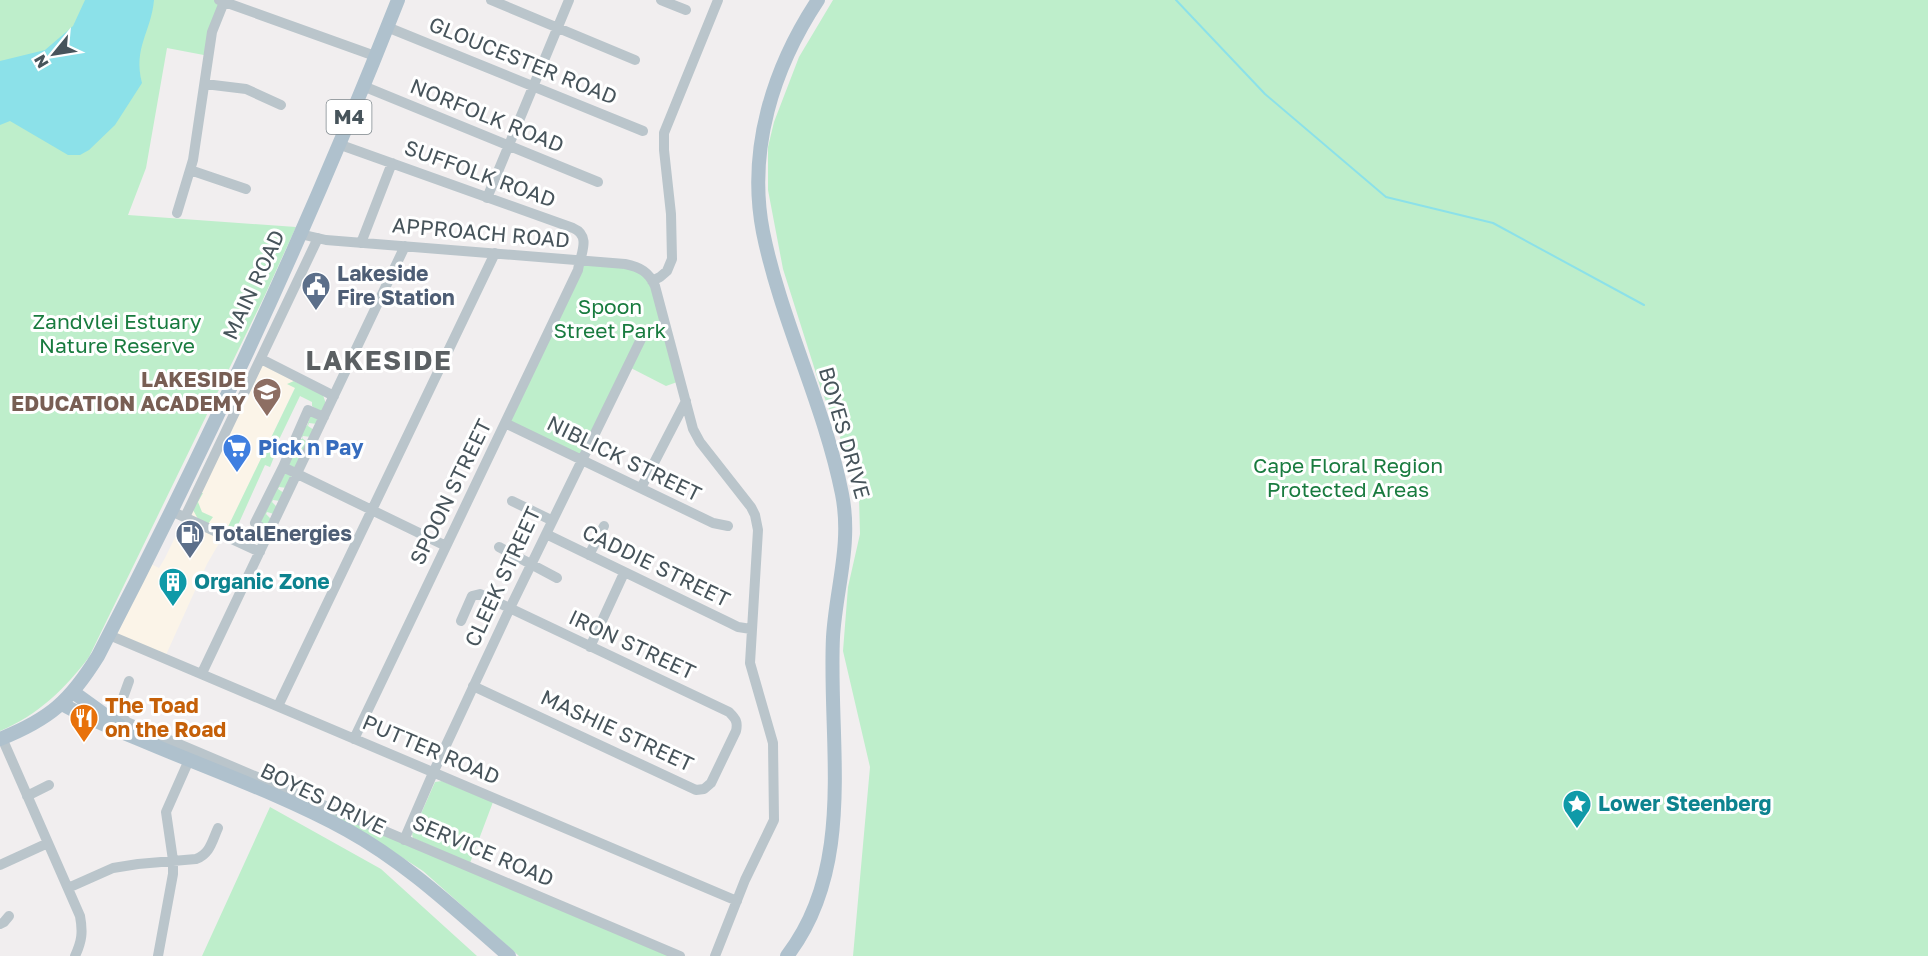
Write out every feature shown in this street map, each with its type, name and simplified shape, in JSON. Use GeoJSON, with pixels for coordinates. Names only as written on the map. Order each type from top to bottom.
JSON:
{"type":"FeatureCollection","features":[{"type":"Feature","properties":{"kind":"main road","name":"MAIN ROAD"},"geometry":{"type":"LineString","coordinates":[[1,739],[30,726],[62,704],[98,656],[171,511],[276,289],[398,0]]}},
{"type":"Feature","properties":{"kind":"main road","name":"BOYES DRIVE"},"geometry":{"type":"LineString","coordinates":[[787,956],[805,930],[814,909],[822,887],[831,843],[836,770],[832,656],[836,607],[846,546],[846,520],[833,455],[777,285],[763,233],[759,175],[764,127],[773,90],[786,54],[818,0]]}},
{"type":"Feature","properties":{"kind":"main road","name":"BOYES DRIVE"},"geometry":{"type":"LineString","coordinates":[[73,692],[133,733],[189,760],[321,817],[376,847],[430,888],[509,956]]}},
{"type":"Feature","properties":{"kind":"main road","name":"BOYES DRIVE"},"geometry":{"type":"LineString","coordinates":[[62,704],[112,729],[133,733]]}},
{"type":"Feature","properties":{"kind":"street"},"geometry":{"type":"LineString","coordinates":[[491,0],[634,60]]}},
{"type":"Feature","properties":{"kind":"street"},"geometry":{"type":"LineString","coordinates":[[488,198],[569,0]]}},
{"type":"Feature","properties":{"kind":"street"},"geometry":{"type":"LineString","coordinates":[[661,0],[686,10]]}},
{"type":"Feature","properties":{"kind":"street"},"geometry":{"type":"LineString","coordinates":[[715,956],[737,901],[773,825],[775,814],[773,743],[751,671],[749,649],[758,534],[755,515],[751,507],[700,442],[693,429],[652,281],[667,271],[672,259],[671,214],[663,146],[664,133],[718,0]]}},
{"type":"Feature","properties":{"kind":"street"},"geometry":{"type":"LineString","coordinates":[[177,213],[190,170],[212,32],[222,1],[375,56]]}},
{"type":"Feature","properties":{"kind":"street","name":"GLOUCESTER ROAD"},"geometry":{"type":"LineString","coordinates":[[387,27],[643,131]]}},
{"type":"Feature","properties":{"kind":"street"},"geometry":{"type":"LineString","coordinates":[[205,84],[246,89],[281,105]]}},
{"type":"Feature","properties":{"kind":"street","name":"NORFOLK ROAD"},"geometry":{"type":"LineString","coordinates":[[363,86],[598,182]]}},
{"type":"Feature","properties":{"kind":"street","name":"SUFFOLK ROAD"},"geometry":{"type":"LineString","coordinates":[[338,144],[579,230],[585,239],[579,260]]}},
{"type":"Feature","properties":{"kind":"street"},"geometry":{"type":"LineString","coordinates":[[361,243],[392,163]]}},
{"type":"Feature","properties":{"kind":"street"},"geometry":{"type":"LineString","coordinates":[[190,170],[246,189]]}},
{"type":"Feature","properties":{"kind":"street","name":"APPROACH ROAD"},"geometry":{"type":"LineString","coordinates":[[300,234],[361,243],[636,266],[646,272],[652,281]]}},
{"type":"Feature","properties":{"kind":"street"},"geometry":{"type":"LineString","coordinates":[[185,518],[318,238]]}},
{"type":"Feature","properties":{"kind":"street"},"geometry":{"type":"LineString","coordinates":[[264,530],[255,523],[289,470],[320,415],[334,396],[405,246]]}},
{"type":"Feature","properties":{"kind":"street"},"geometry":{"type":"LineString","coordinates":[[278,706],[495,254]]}},
{"type":"Feature","properties":{"kind":"street","name":"SPOON STREET"},"geometry":{"type":"LineString","coordinates":[[354,739],[578,270],[579,260]]}},
{"type":"Feature","properties":{"kind":"street"},"geometry":{"type":"LineString","coordinates":[[276,289],[291,296]]}},
{"type":"Feature","properties":{"kind":"street","name":"CLEEK STREET"},"geometry":{"type":"LineString","coordinates":[[404,840],[433,772],[551,520],[642,334]]}},
{"type":"Feature","properties":{"kind":"street"},"geometry":{"type":"LineString","coordinates":[[261,359],[334,396]]}},
{"type":"Feature","properties":{"kind":"street"},"geometry":{"type":"LineString","coordinates":[[641,488],[686,401]]}},
{"type":"Feature","properties":{"kind":"street"},"geometry":{"type":"LineString","coordinates":[[202,673],[260,552],[264,530],[289,470],[308,410],[320,415]]}},
{"type":"Feature","properties":{"kind":"street","name":"NIBLICK STREET"},"geometry":{"type":"LineString","coordinates":[[505,423],[713,523],[728,526]]}},
{"type":"Feature","properties":{"kind":"street"},"geometry":{"type":"LineString","coordinates":[[289,470],[446,546]]}},
{"type":"Feature","properties":{"kind":"street"},"geometry":{"type":"LineString","coordinates":[[512,501],[551,520]]}},
{"type":"Feature","properties":{"kind":"street"},"geometry":{"type":"LineString","coordinates":[[171,511],[260,552]]}},
{"type":"Feature","properties":{"kind":"street"},"geometry":{"type":"LineString","coordinates":[[589,555],[604,526]]}},
{"type":"Feature","properties":{"kind":"street","name":"CADDIE STREET"},"geometry":{"type":"LineString","coordinates":[[546,534],[736,626],[751,628]]}},
{"type":"Feature","properties":{"kind":"street"},"geometry":{"type":"LineString","coordinates":[[499,547],[557,578]]}},
{"type":"Feature","properties":{"kind":"street"},"geometry":{"type":"LineString","coordinates":[[590,647],[624,573]]}},
{"type":"Feature","properties":{"kind":"street","name":"IRON STREET"},"geometry":{"type":"LineString","coordinates":[[461,621],[472,596],[480,594],[729,712],[736,719]]}},
{"type":"Feature","properties":{"kind":"street","name":"PUTTER ROAD"},"geometry":{"type":"LineString","coordinates":[[109,635],[737,901]]}},
{"type":"Feature","properties":{"kind":"street","name":"SERVICE ROAD"},"geometry":{"type":"LineString","coordinates":[[129,681],[119,709],[133,733],[404,840],[680,956]]}},
{"type":"Feature","properties":{"kind":"street","name":"MASHIE STREET"},"geometry":{"type":"LineString","coordinates":[[473,686],[696,790],[704,789],[711,783],[736,731],[738,724],[736,719]]}},
{"type":"Feature","properties":{"kind":"street"},"geometry":{"type":"LineString","coordinates":[[1,739],[80,916],[83,930],[75,956]]}},
{"type":"Feature","properties":{"kind":"street"},"geometry":{"type":"LineString","coordinates":[[158,956],[173,874],[166,812],[189,760]]}},
{"type":"Feature","properties":{"kind":"street"},"geometry":{"type":"LineString","coordinates":[[27,796],[49,785]]}},
{"type":"Feature","properties":{"kind":"street"},"geometry":{"type":"LineString","coordinates":[[68,888],[113,868],[196,859],[205,854],[218,828]]}},
{"type":"Feature","properties":{"kind":"street"},"geometry":{"type":"LineString","coordinates":[[0,865],[48,843]]}},
{"type":"Feature","properties":{"kind":"street"},"geometry":{"type":"LineString","coordinates":[[0,924],[9,915]]}},
{"type":"Feature","properties":{"kind":"shaded area"},"geometry":{"type":"Polygon","coordinates":[[[261,359],[299,379],[229,526],[207,564],[165,657],[116,637],[151,564],[159,568],[165,558],[261,359]]]}},
{"type":"Feature","properties":{"kind":"green space","name":"Zandvlei Estuary Nature Reserve"},"geometry":{"type":"Polygon","coordinates":[[[0,0],[219,0],[209,56],[167,48],[146,168],[128,215],[296,227],[89,657],[50,700],[27,717],[0,731],[0,0]]]}},
{"type":"Feature","properties":{"kind":"green space","name":"Cape Floral Region Protected Areas"},"geometry":{"type":"Polygon","coordinates":[[[833,0],[1928,0],[1928,956],[853,956],[870,767],[843,651],[848,587],[860,534],[859,498],[850,463],[820,386],[783,269],[768,190],[768,147],[774,122],[799,57],[833,0]]]}},
{"type":"Feature","properties":{"kind":"green space","name":"Spoon Street Park"},"geometry":{"type":"Polygon","coordinates":[[[579,260],[646,272],[680,381],[666,386],[627,366],[581,459],[505,423],[579,260]]]}},
{"type":"Feature","properties":{"kind":"green space"},"geometry":{"type":"Polygon","coordinates":[[[294,381],[323,395],[326,404],[322,413],[312,406],[312,402],[300,396],[270,454],[274,457],[270,467],[265,465],[238,525],[251,534],[254,529],[265,533],[258,543],[254,544],[225,533],[295,388],[287,384],[294,381]]]}},
{"type":"Feature","properties":{"kind":"green space"},"geometry":{"type":"Polygon","coordinates":[[[311,414],[320,417],[317,424],[309,423],[308,426],[314,430],[311,437],[303,436],[302,438],[300,434],[305,425],[307,426],[311,414]]]}},
{"type":"Feature","properties":{"kind":"green space"},"geometry":{"type":"Polygon","coordinates":[[[298,438],[308,443],[304,452],[297,450],[296,452],[302,457],[296,469],[288,468],[298,438]]]}},
{"type":"Feature","properties":{"kind":"green space"},"geometry":{"type":"Polygon","coordinates":[[[286,472],[292,477],[287,488],[279,487],[278,489],[284,493],[280,501],[273,500],[272,502],[277,507],[274,514],[267,512],[266,514],[272,520],[268,527],[259,521],[286,472]]]}},
{"type":"Feature","properties":{"kind":"green space"},"geometry":{"type":"Polygon","coordinates":[[[203,493],[198,502],[202,512],[213,517],[208,524],[198,519],[193,510],[203,493]]]}},
{"type":"Feature","properties":{"kind":"green space"},"geometry":{"type":"Polygon","coordinates":[[[442,781],[493,802],[470,863],[413,838],[412,834],[435,782],[442,781]]]}},
{"type":"Feature","properties":{"kind":"green space"},"geometry":{"type":"Polygon","coordinates":[[[301,798],[672,956],[519,956],[423,871],[360,830],[301,798]]]}},
{"type":"Feature","properties":{"kind":"green space"},"geometry":{"type":"Polygon","coordinates":[[[270,807],[381,869],[477,956],[202,956],[270,807]]]}},
{"type":"Feature","properties":{"kind":"water"},"geometry":{"type":"Polygon","coordinates":[[[85,0],[154,0],[141,50],[142,83],[115,125],[89,150],[80,155],[68,155],[10,121],[0,125],[0,61],[45,50],[73,26],[85,0]]]}},
{"type":"Feature","properties":{"kind":"waterway"},"geometry":{"type":"LineString","coordinates":[[1176,0],[1265,94],[1386,197],[1493,223],[1644,305]]}},
{"type":"Feature","properties":{"kind":"place","name":"Lakeside Fire Station"},"geometry":{"type":"Point","coordinates":[316,312]}},
{"type":"Feature","properties":{"kind":"place","name":"LAKESIDE EDUCATION ACADEMY"},"geometry":{"type":"Point","coordinates":[267,418]}},
{"type":"Feature","properties":{"kind":"place","name":"Pick n Pay"},"geometry":{"type":"Point","coordinates":[237,474]}},
{"type":"Feature","properties":{"kind":"place","name":"TotalEnergies"},"geometry":{"type":"Point","coordinates":[190,560]}},
{"type":"Feature","properties":{"kind":"place","name":"Organic Zone"},"geometry":{"type":"Point","coordinates":[173,608]}},
{"type":"Feature","properties":{"kind":"place","name":"The Toad on the Road"},"geometry":{"type":"Point","coordinates":[84,744]}},
{"type":"Feature","properties":{"kind":"place","name":"Lower Steenberg"},"geometry":{"type":"Point","coordinates":[1577,830]}},
{"type":"Feature","properties":{"kind":"district","name":"LAKESIDE"},"geometry":{"type":"Point","coordinates":[379,361]}}]}
